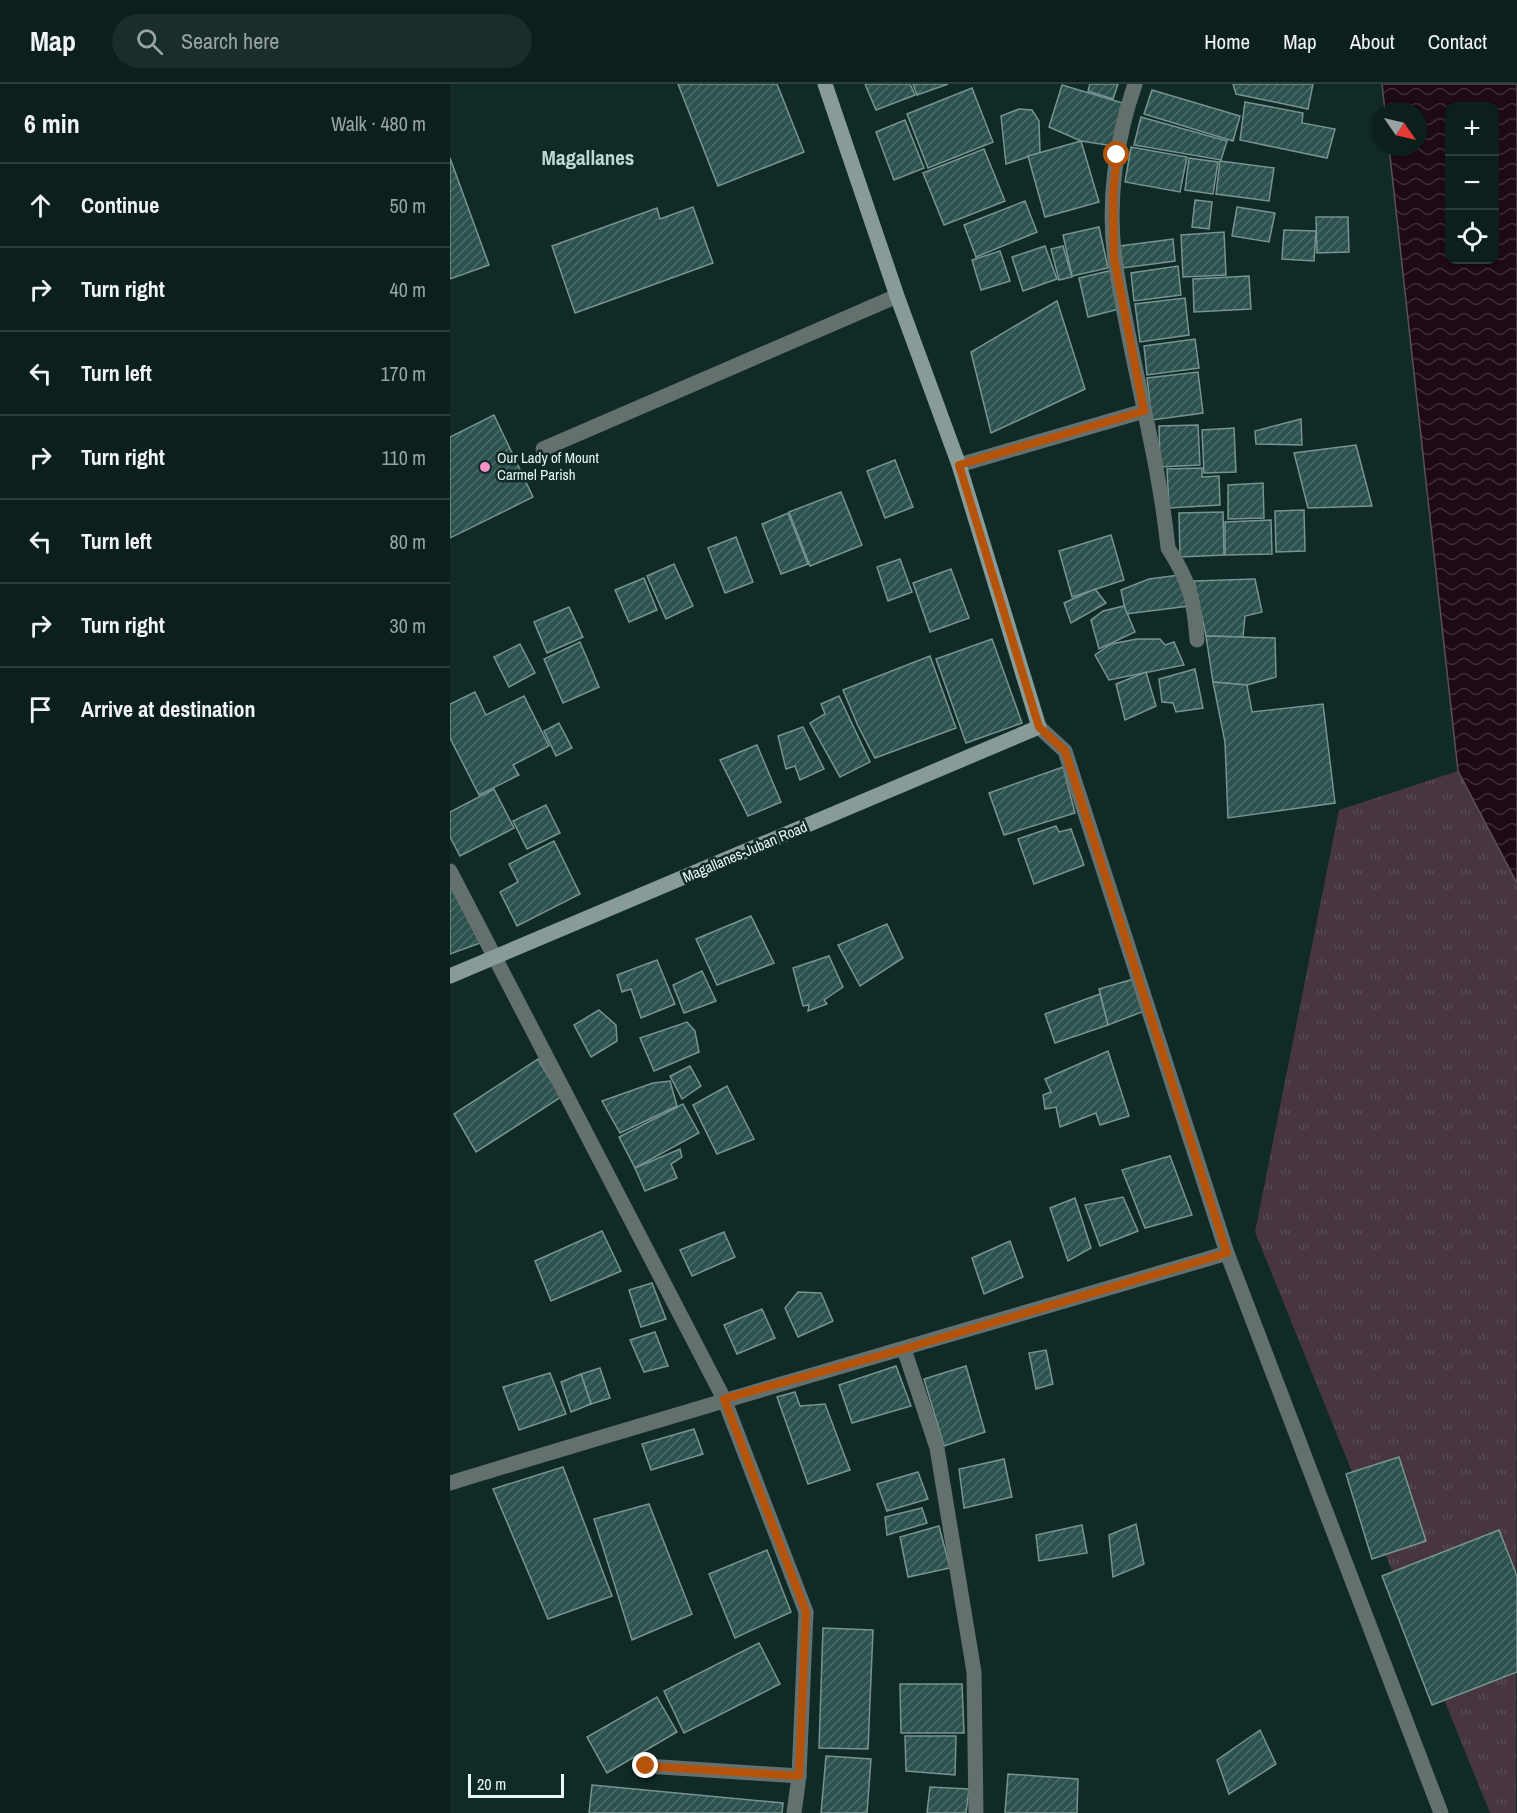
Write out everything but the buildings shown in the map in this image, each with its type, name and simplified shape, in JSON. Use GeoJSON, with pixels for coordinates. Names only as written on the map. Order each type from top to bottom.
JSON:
{"type":"FeatureCollection","features":[{"type":"Feature","properties":{"kind":"main road"},"geometry":{"type":"LineString","coordinates":[[825,84],[897,296],[959,465],[1039,727]]}},
{"type":"Feature","properties":{"kind":"main road","name":"Magallanes-Juban Road"},"geometry":{"type":"LineString","coordinates":[[450,976],[495,959],[1039,727]]}},
{"type":"Feature","properties":{"kind":"street"},"geometry":{"type":"LineString","coordinates":[[1135,84],[1117,155],[1113,196],[1114,258],[1168,548],[1182,570],[1193,597],[1197,640]]}},
{"type":"Feature","properties":{"kind":"street"},"geometry":{"type":"LineString","coordinates":[[543,449],[897,296]]}},
{"type":"Feature","properties":{"kind":"street"},"geometry":{"type":"LineString","coordinates":[[959,465],[1144,411]]}},
{"type":"Feature","properties":{"kind":"street"},"geometry":{"type":"LineString","coordinates":[[1039,727],[1065,751],[1227,1253],[1441,1813]]}},
{"type":"Feature","properties":{"kind":"street"},"geometry":{"type":"LineString","coordinates":[[450,870],[724,1399],[806,1612],[799,1776],[794,1813]]}},
{"type":"Feature","properties":{"kind":"street"},"geometry":{"type":"LineString","coordinates":[[450,1483],[724,1399],[904,1349],[1227,1253]]}},
{"type":"Feature","properties":{"kind":"street"},"geometry":{"type":"LineString","coordinates":[[904,1349],[937,1448],[974,1672],[976,1813]]}},
{"type":"Feature","properties":{"kind":"street"},"geometry":{"type":"LineString","coordinates":[[646,1766],[799,1776]]}},
{"type":"Feature","properties":{"kind":"green space"},"geometry":{"type":"Polygon","coordinates":[[[1458,771],[1517,883],[1516,1813],[1490,1813],[1255,1232],[1339,810],[1458,771]]]}},
{"type":"Feature","properties":{"kind":"water"},"geometry":{"type":"Polygon","coordinates":[[[1382,84],[1517,84],[1517,883],[1458,771],[1390,156],[1427,156],[1427,102],[1384,102],[1382,84]]]}},
{"type":"Feature","properties":{"kind":"place","name":"Our Lady of Mount Carmel Parish"},"geometry":{"type":"Point","coordinates":[485,467]}},
{"type":"Feature","properties":{"kind":"district","name":"Magallanes"},"geometry":{"type":"Point","coordinates":[588,158]}},
{"type":"Feature","properties":{"kind":"route"},"geometry":{"type":"LineString","coordinates":[[646,1766],[799,1776],[806,1612],[798,1586],[724,1399],[904,1349],[1227,1253],[1065,751],[1039,727],[959,465],[1144,411],[1114,258],[1113,196],[1117,155]]}}]}
